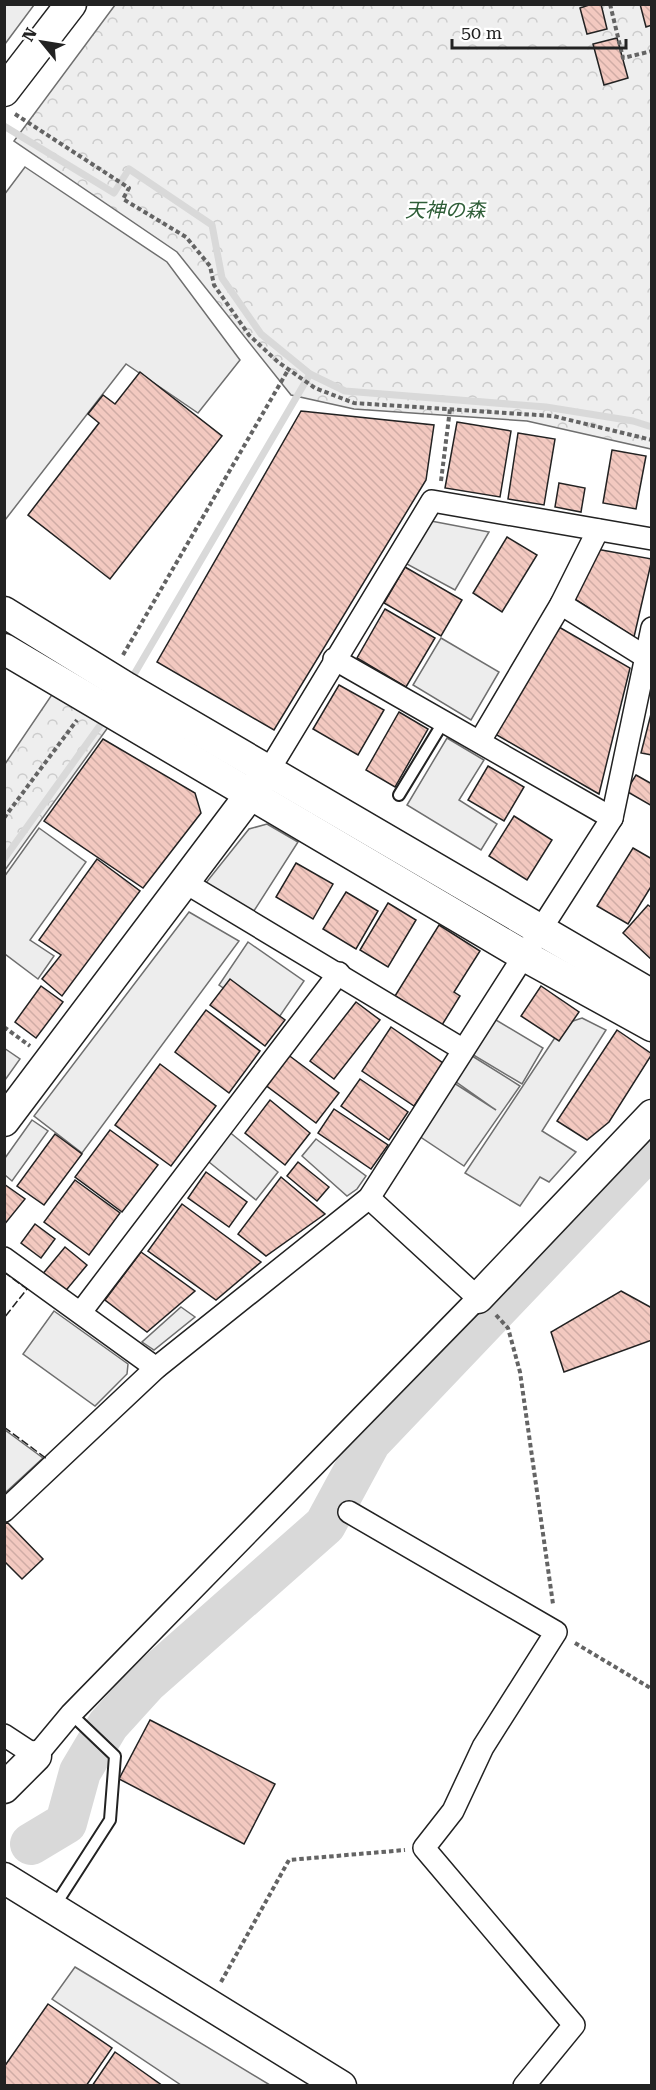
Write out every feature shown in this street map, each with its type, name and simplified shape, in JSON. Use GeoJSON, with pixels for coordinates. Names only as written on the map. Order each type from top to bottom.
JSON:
{"type":"FeatureCollection","features":[{"type":"Feature","properties":{"kind":"street"},"geometry":{"type":"LineString","coordinates":[[9,102],[71,4]]}},
{"type":"Feature","properties":{"kind":"street"},"geometry":{"type":"LineString","coordinates":[[4,1120],[186,883],[268,770],[432,501],[651,539]]}},
{"type":"Feature","properties":{"kind":"street"},"geometry":{"type":"LineString","coordinates":[[480,741],[561,604],[598,530]]}},
{"type":"Feature","properties":{"kind":"street"},"geometry":{"type":"LineString","coordinates":[[561,604],[644,656]]}},
{"type":"Feature","properties":{"kind":"street"},"geometry":{"type":"LineString","coordinates":[[4,612],[127,688],[651,995]]}},
{"type":"Feature","properties":{"kind":"street"},"geometry":{"type":"LineString","coordinates":[[4,1511],[156,1368],[369,1198],[462,1049],[612,818],[651,628]]}},
{"type":"Feature","properties":{"kind":"street"},"geometry":{"type":"LineString","coordinates":[[4,649],[524,955],[651,1026]]}},
{"type":"Feature","properties":{"kind":"street"},"geometry":{"type":"LineString","coordinates":[[334,659],[612,818]]}},
{"type":"Feature","properties":{"kind":"street"},"geometry":{"type":"LineString","coordinates":[[186,883],[462,1049]]}},
{"type":"Feature","properties":{"kind":"street"},"geometry":{"type":"LineString","coordinates":[[81,1312],[339,973]]}},
{"type":"Feature","properties":{"kind":"street"},"geometry":{"type":"LineString","coordinates":[[4,1788],[36,1756],[71,1714],[478,1298],[651,1115]]}},
{"type":"Feature","properties":{"kind":"street"},"geometry":{"type":"LineString","coordinates":[[369,1198],[478,1298]]}},
{"type":"Feature","properties":{"kind":"street"},"geometry":{"type":"LineString","coordinates":[[4,1258],[156,1368]]}},
{"type":"Feature","properties":{"kind":"street"},"geometry":{"type":"LineString","coordinates":[[349,1512],[556,1632],[483,1747],[453,1811],[424,1848],[574,2025],[524,2085]]}},
{"type":"Feature","properties":{"kind":"street"},"geometry":{"type":"LineString","coordinates":[[4,1735],[36,1756]]}},
{"type":"Feature","properties":{"kind":"street"},"geometry":{"type":"LineString","coordinates":[[4,1878],[341,2085]]}},
{"type":"Feature","properties":{"kind":"lane"},"geometry":{"type":"LineString","coordinates":[[399,795],[444,721]]}},
{"type":"Feature","properties":{"kind":"lane"},"geometry":{"type":"LineString","coordinates":[[54,1907],[110,1820],[115,1756],[71,1714]]}},
{"type":"Feature","properties":{"kind":"path"},"geometry":{"type":"LineString","coordinates":[[610,4],[623,58],[651,51]]}},
{"type":"Feature","properties":{"kind":"path"},"geometry":{"type":"LineString","coordinates":[[9,102],[129,188],[123,199],[186,237],[210,266],[214,285],[249,335],[288,370],[315,388],[354,403],[553,416],[651,440]]}},
{"type":"Feature","properties":{"kind":"path"},"geometry":{"type":"LineString","coordinates":[[122,657],[288,370]]}},
{"type":"Feature","properties":{"kind":"path"},"geometry":{"type":"LineString","coordinates":[[438,502],[450,408]]}},
{"type":"Feature","properties":{"kind":"path"},"geometry":{"type":"LineString","coordinates":[[4,818],[82,713]]}},
{"type":"Feature","properties":{"kind":"path"},"geometry":{"type":"LineString","coordinates":[[4,1027],[31,1047]]}},
{"type":"Feature","properties":{"kind":"path"},"geometry":{"type":"LineString","coordinates":[[508,1328],[520,1372],[556,1632],[651,1689]]}},
{"type":"Feature","properties":{"kind":"path"},"geometry":{"type":"LineString","coordinates":[[219,1986],[289,1860],[424,1848]]}},
{"type":"Feature","properties":{"kind":"green space","name":"天神の森"},"geometry":{"type":"Polygon","coordinates":[[[115,5],[651,5],[651,449],[527,421],[354,409],[291,395],[177,252],[14,141],[115,5]]]}},
{"type":"Feature","properties":{"kind":"green space"},"geometry":{"type":"Polygon","coordinates":[[[72,665],[127,701],[5,870],[5,764],[72,665]]]}},
{"type":"Feature","properties":{"kind":"shaded area"},"geometry":{"type":"Polygon","coordinates":[[[4,5],[34,5],[5,44],[4,5]]]}},
{"type":"Feature","properties":{"kind":"shaded area"},"geometry":{"type":"Polygon","coordinates":[[[25,167],[167,262],[240,360],[198,413],[126,364],[5,520],[4,195],[25,167]]]}},
{"type":"Feature","properties":{"kind":"shaded area"},"geometry":{"type":"Polygon","coordinates":[[[431,521],[489,532],[455,590],[405,563],[431,521]]]}},
{"type":"Feature","properties":{"kind":"shaded area"},"geometry":{"type":"Polygon","coordinates":[[[441,638],[499,672],[471,720],[413,685],[441,638]]]}},
{"type":"Feature","properties":{"kind":"shaded area"},"geometry":{"type":"Polygon","coordinates":[[[447,738],[484,760],[459,800],[497,824],[481,850],[407,805],[447,738]]]}},
{"type":"Feature","properties":{"kind":"shaded area"},"geometry":{"type":"Polygon","coordinates":[[[267,824],[298,842],[252,914],[205,884],[249,829],[267,824]]]}},
{"type":"Feature","properties":{"kind":"shaded area"},"geometry":{"type":"Polygon","coordinates":[[[39,828],[86,862],[30,940],[54,956],[38,979],[5,954],[4,877],[39,828]]]}},
{"type":"Feature","properties":{"kind":"shaded area"},"geometry":{"type":"Polygon","coordinates":[[[189,912],[239,941],[82,1153],[34,1116],[189,912]]]}},
{"type":"Feature","properties":{"kind":"shaded area"},"geometry":{"type":"Polygon","coordinates":[[[248,942],[304,981],[275,1023],[219,985],[248,942]]]}},
{"type":"Feature","properties":{"kind":"shaded area"},"geometry":{"type":"Polygon","coordinates":[[[491,1017],[543,1048],[522,1084],[470,1053],[491,1017]]]}},
{"type":"Feature","properties":{"kind":"shaded area"},"geometry":{"type":"Polygon","coordinates":[[[582,1018],[606,1030],[542,1131],[576,1152],[549,1182],[540,1177],[520,1206],[465,1173],[564,1024],[582,1018]]]}},
{"type":"Feature","properties":{"kind":"shaded area"},"geometry":{"type":"Polygon","coordinates":[[[4,1048],[20,1059],[5,1080],[4,1080],[4,1048]]]}},
{"type":"Feature","properties":{"kind":"shaded area"},"geometry":{"type":"Polygon","coordinates":[[[469,1054],[520,1086],[464,1166],[416,1134],[451,1081],[496,1110],[452,1079],[469,1054]]]}},
{"type":"Feature","properties":{"kind":"shaded area"},"geometry":{"type":"Polygon","coordinates":[[[32,1120],[48,1131],[12,1181],[5,1175],[5,1158],[32,1120]]]}},
{"type":"Feature","properties":{"kind":"shaded area"},"geometry":{"type":"Polygon","coordinates":[[[227,1130],[278,1172],[256,1200],[204,1158],[227,1130]]]}},
{"type":"Feature","properties":{"kind":"shaded area"},"geometry":{"type":"Polygon","coordinates":[[[316,1139],[366,1176],[357,1189],[347,1196],[302,1156],[316,1139]]]}},
{"type":"Feature","properties":{"kind":"shaded area"},"geometry":{"type":"Polygon","coordinates":[[[181,1307],[195,1317],[154,1350],[142,1342],[181,1307]]]}},
{"type":"Feature","properties":{"kind":"shaded area"},"geometry":{"type":"Polygon","coordinates":[[[54,1311],[128,1364],[127,1374],[95,1406],[23,1354],[54,1311]]]}},
{"type":"Feature","properties":{"kind":"shaded area"},"geometry":{"type":"Polygon","coordinates":[[[5,1430],[43,1458],[5,1493],[5,1430]]]}},
{"type":"Feature","properties":{"kind":"shaded area"},"geometry":{"type":"Polygon","coordinates":[[[75,1967],[270,2085],[181,2085],[52,1999],[75,1967]]]}},
{"type":"Feature","properties":{"kind":"building"},"geometry":{"type":"Polygon","coordinates":[[[601,4],[607,29],[587,34],[580,8],[601,4]]]}},
{"type":"Feature","properties":{"kind":"building"},"geometry":{"type":"Polygon","coordinates":[[[640,4],[652,4],[652,25],[646,27],[640,4]]]}},
{"type":"Feature","properties":{"kind":"building"},"geometry":{"type":"Polygon","coordinates":[[[617,38],[628,78],[604,85],[593,44],[617,38]]]}},
{"type":"Feature","properties":{"kind":"building"},"geometry":{"type":"Polygon","coordinates":[[[140,372],[222,436],[110,579],[28,515],[99,423],[88,414],[103,395],[115,404],[140,372]]]}},
{"type":"Feature","properties":{"kind":"building"},"geometry":{"type":"Polygon","coordinates":[[[301,411],[434,425],[426,480],[274,730],[157,662],[301,411]]]}},
{"type":"Feature","properties":{"kind":"building"},"geometry":{"type":"Polygon","coordinates":[[[457,422],[511,431],[500,497],[445,488],[457,422]]]}},
{"type":"Feature","properties":{"kind":"building"},"geometry":{"type":"Polygon","coordinates":[[[518,433],[555,439],[544,505],[508,499],[518,433]]]}},
{"type":"Feature","properties":{"kind":"building"},"geometry":{"type":"Polygon","coordinates":[[[612,450],[646,456],[636,509],[603,503],[612,450]]]}},
{"type":"Feature","properties":{"kind":"building"},"geometry":{"type":"Polygon","coordinates":[[[559,483],[585,488],[581,512],[555,507],[559,483]]]}},
{"type":"Feature","properties":{"kind":"building"},"geometry":{"type":"Polygon","coordinates":[[[507,537],[537,555],[502,612],[473,593],[507,537]]]}},
{"type":"Feature","properties":{"kind":"building"},"geometry":{"type":"Polygon","coordinates":[[[596,549],[652,559],[634,637],[570,596],[596,549]]]}},
{"type":"Feature","properties":{"kind":"building"},"geometry":{"type":"Polygon","coordinates":[[[405,567],[462,600],[441,636],[384,603],[405,567]]]}},
{"type":"Feature","properties":{"kind":"building"},"geometry":{"type":"Polygon","coordinates":[[[385,609],[435,638],[406,687],[357,658],[385,609]]]}},
{"type":"Feature","properties":{"kind":"building"},"geometry":{"type":"Polygon","coordinates":[[[552,623],[630,668],[599,794],[490,731],[552,623]]]}},
{"type":"Feature","properties":{"kind":"building"},"geometry":{"type":"Polygon","coordinates":[[[339,685],[384,710],[358,755],[313,729],[339,685]]]}},
{"type":"Feature","properties":{"kind":"building"},"geometry":{"type":"Polygon","coordinates":[[[652,710],[652,755],[641,753],[652,710]]]}},
{"type":"Feature","properties":{"kind":"building"},"geometry":{"type":"Polygon","coordinates":[[[399,712],[428,729],[395,787],[366,770],[399,712]]]}},
{"type":"Feature","properties":{"kind":"building"},"geometry":{"type":"Polygon","coordinates":[[[103,739],[195,793],[201,813],[143,888],[44,821],[103,739]]]}},
{"type":"Feature","properties":{"kind":"building"},"geometry":{"type":"Polygon","coordinates":[[[488,766],[524,787],[504,821],[468,800],[488,766]]]}},
{"type":"Feature","properties":{"kind":"building"},"geometry":{"type":"Polygon","coordinates":[[[636,775],[652,784],[652,806],[626,791],[636,775]]]}},
{"type":"Feature","properties":{"kind":"building"},"geometry":{"type":"Polygon","coordinates":[[[514,816],[552,840],[527,880],[489,856],[514,816]]]}},
{"type":"Feature","properties":{"kind":"building"},"geometry":{"type":"Polygon","coordinates":[[[633,848],[652,859],[652,885],[628,924],[597,906],[633,848]]]}},
{"type":"Feature","properties":{"kind":"building"},"geometry":{"type":"Polygon","coordinates":[[[97,859],[140,891],[62,996],[42,979],[61,955],[39,940],[97,859]]]}},
{"type":"Feature","properties":{"kind":"building"},"geometry":{"type":"Polygon","coordinates":[[[296,863],[333,884],[313,919],[276,897],[296,863]]]}},
{"type":"Feature","properties":{"kind":"building"},"geometry":{"type":"Polygon","coordinates":[[[346,892],[378,911],[356,949],[323,929],[346,892]]]}},
{"type":"Feature","properties":{"kind":"building"},"geometry":{"type":"Polygon","coordinates":[[[388,903],[416,920],[388,967],[360,950],[388,903]]]}},
{"type":"Feature","properties":{"kind":"building"},"geometry":{"type":"Polygon","coordinates":[[[648,905],[652,908],[652,960],[623,933],[648,905]]]}},
{"type":"Feature","properties":{"kind":"building"},"geometry":{"type":"Polygon","coordinates":[[[439,925],[480,951],[454,992],[460,996],[442,1025],[395,996],[439,925]]]}},
{"type":"Feature","properties":{"kind":"building"},"geometry":{"type":"Polygon","coordinates":[[[230,979],[285,1020],[265,1046],[210,1005],[230,979]]]}},
{"type":"Feature","properties":{"kind":"building"},"geometry":{"type":"Polygon","coordinates":[[[41,986],[63,1002],[36,1038],[15,1022],[41,986]]]}},
{"type":"Feature","properties":{"kind":"building"},"geometry":{"type":"Polygon","coordinates":[[[541,986],[579,1012],[559,1041],[521,1016],[541,986]]]}},
{"type":"Feature","properties":{"kind":"building"},"geometry":{"type":"Polygon","coordinates":[[[356,1002],[380,1020],[334,1079],[310,1061],[356,1002]]]}},
{"type":"Feature","properties":{"kind":"building"},"geometry":{"type":"Polygon","coordinates":[[[206,1010],[260,1051],[229,1093],[175,1052],[206,1010]]]}},
{"type":"Feature","properties":{"kind":"building"},"geometry":{"type":"Polygon","coordinates":[[[391,1027],[443,1063],[414,1106],[362,1071],[391,1027]]]}},
{"type":"Feature","properties":{"kind":"building"},"geometry":{"type":"Polygon","coordinates":[[[617,1030],[652,1054],[609,1122],[587,1140],[557,1121],[617,1030]]]}},
{"type":"Feature","properties":{"kind":"building"},"geometry":{"type":"Polygon","coordinates":[[[287,1054],[339,1093],[316,1123],[264,1084],[287,1054]]]}},
{"type":"Feature","properties":{"kind":"building"},"geometry":{"type":"Polygon","coordinates":[[[160,1064],[216,1106],[171,1166],[115,1125],[160,1064]]]}},
{"type":"Feature","properties":{"kind":"building"},"geometry":{"type":"Polygon","coordinates":[[[360,1079],[408,1112],[389,1140],[341,1106],[360,1079]]]}},
{"type":"Feature","properties":{"kind":"building"},"geometry":{"type":"Polygon","coordinates":[[[270,1100],[310,1133],[285,1165],[245,1133],[270,1100]]]}},
{"type":"Feature","properties":{"kind":"building"},"geometry":{"type":"Polygon","coordinates":[[[334,1109],[388,1145],[371,1169],[318,1133],[334,1109]]]}},
{"type":"Feature","properties":{"kind":"building"},"geometry":{"type":"Polygon","coordinates":[[[110,1130],[158,1165],[122,1212],[75,1177],[110,1130]]]}},
{"type":"Feature","properties":{"kind":"building"},"geometry":{"type":"Polygon","coordinates":[[[55,1134],[82,1154],[44,1205],[17,1186],[55,1134]]]}},
{"type":"Feature","properties":{"kind":"building"},"geometry":{"type":"Polygon","coordinates":[[[298,1162],[329,1187],[317,1201],[287,1176],[298,1162]]]}},
{"type":"Feature","properties":{"kind":"building"},"geometry":{"type":"Polygon","coordinates":[[[206,1172],[247,1202],[229,1227],[188,1198],[206,1172]]]}},
{"type":"Feature","properties":{"kind":"building"},"geometry":{"type":"Polygon","coordinates":[[[281,1177],[325,1214],[266,1256],[238,1234],[281,1177]]]}},
{"type":"Feature","properties":{"kind":"building"},"geometry":{"type":"Polygon","coordinates":[[[75,1180],[120,1213],[89,1255],[44,1222],[75,1180]]]}},
{"type":"Feature","properties":{"kind":"building"},"geometry":{"type":"Polygon","coordinates":[[[4,1184],[25,1199],[4,1225],[4,1184]]]}},
{"type":"Feature","properties":{"kind":"building"},"geometry":{"type":"Polygon","coordinates":[[[182,1204],[261,1262],[216,1300],[148,1251],[182,1204]]]}},
{"type":"Feature","properties":{"kind":"building"},"geometry":{"type":"Polygon","coordinates":[[[35,1224],[55,1239],[41,1258],[21,1243],[35,1224]]]}},
{"type":"Feature","properties":{"kind":"building"},"geometry":{"type":"Polygon","coordinates":[[[65,1247],[87,1265],[63,1294],[41,1276],[65,1247]]]}},
{"type":"Feature","properties":{"kind":"building"},"geometry":{"type":"Polygon","coordinates":[[[141,1252],[195,1291],[147,1332],[105,1300],[141,1252]]]}},
{"type":"Feature","properties":{"kind":"building"},"geometry":{"type":"Polygon","coordinates":[[[621,1291],[652,1308],[652,1340],[564,1372],[551,1332],[621,1291]]]}},
{"type":"Feature","properties":{"kind":"building"},"geometry":{"type":"Polygon","coordinates":[[[7,1522],[43,1559],[22,1579],[4,1561],[4,1525],[7,1522]]]}},
{"type":"Feature","properties":{"kind":"building"},"geometry":{"type":"Polygon","coordinates":[[[150,1720],[275,1784],[244,1844],[119,1779],[150,1720]]]}},
{"type":"Feature","properties":{"kind":"building"},"geometry":{"type":"Polygon","coordinates":[[[48,2004],[112,2048],[86,2086],[4,2086],[4,2067],[48,2004]]]}},
{"type":"Feature","properties":{"kind":"building"},"geometry":{"type":"Polygon","coordinates":[[[115,2052],[163,2086],[92,2086],[115,2052]]]}},
{"type":"Feature","properties":{"kind":"waterway"},"geometry":{"type":"LineString","coordinates":[[4,126],[114,193],[129,169],[212,225],[222,278],[261,334],[310,374],[345,391],[546,407],[633,421],[652,427]]}},
{"type":"Feature","properties":{"kind":"waterway"},"geometry":{"type":"LineString","coordinates":[[129,683],[310,374]]}},
{"type":"Feature","properties":{"kind":"waterway"},"geometry":{"type":"LineString","coordinates":[[4,859],[106,717]]}},
{"type":"Feature","properties":{"kind":"waterway"},"geometry":{"type":"LineString","coordinates":[[31,1844],[66,1823],[80,1772],[108,1725],[147,1682],[325,1525],[370,1442],[652,1146]]}},
{"type":"Feature","properties":{"kind":"fence"},"geometry":{"type":"LineString","coordinates":[[4,1272],[27,1289],[4,1318]]}},
{"type":"Feature","properties":{"kind":"fence"},"geometry":{"type":"LineString","coordinates":[[4,1427],[47,1459]]}}]}
